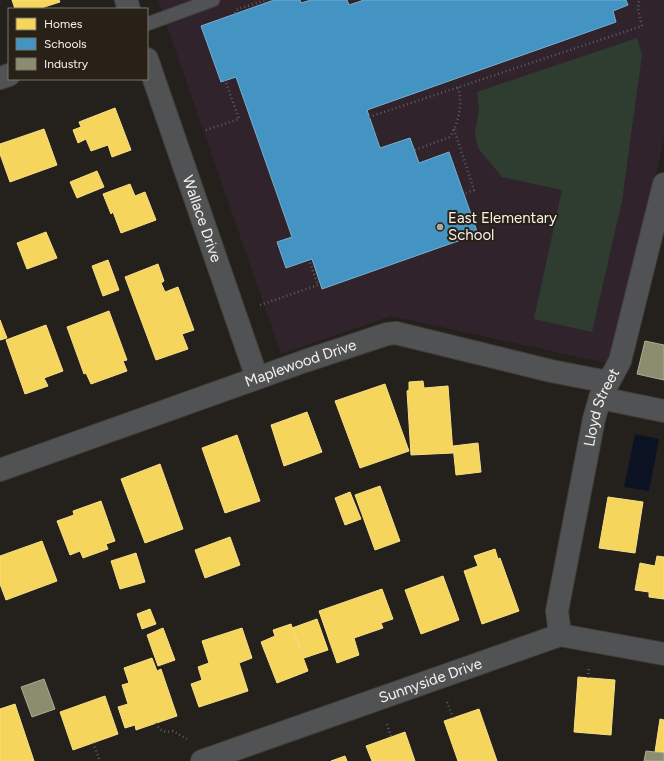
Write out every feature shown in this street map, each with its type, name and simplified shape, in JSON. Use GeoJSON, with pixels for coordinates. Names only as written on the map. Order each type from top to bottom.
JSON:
{"type":"FeatureCollection","features":[{"type":"Feature","properties":{"kind":"street","name":"Wallace Drive"},"geometry":{"type":"LineString","coordinates":[[148,62],[257,378]]}},
{"type":"Feature","properties":{"kind":"street","name":"Lloyd Street"},"geometry":{"type":"LineString","coordinates":[[560,635],[557,611],[594,419],[604,390],[620,361],[664,184]]}},
{"type":"Feature","properties":{"kind":"street","name":"Maplewood Drive"},"geometry":{"type":"LineString","coordinates":[[0,470],[374,337],[396,333],[551,371],[664,411]]}},
{"type":"Feature","properties":{"kind":"street","name":"Sunnyside Drive"},"geometry":{"type":"LineString","coordinates":[[202,761],[560,635],[664,654]]}},
{"type":"Feature","properties":{"kind":"lane"},"geometry":{"type":"LineString","coordinates":[[148,24],[212,0]]}},
{"type":"Feature","properties":{"kind":"path"},"geometry":{"type":"LineString","coordinates":[[235,13],[236,10],[265,0]]}},
{"type":"Feature","properties":{"kind":"path"},"geometry":{"type":"LineString","coordinates":[[369,117],[642,26],[638,9],[639,0]]}},
{"type":"Feature","properties":{"kind":"path"},"geometry":{"type":"LineString","coordinates":[[206,130],[239,119],[225,80]]}},
{"type":"Feature","properties":{"kind":"path"},"geometry":{"type":"LineString","coordinates":[[414,150],[450,137],[461,110],[461,99],[458,87]]}},
{"type":"Feature","properties":{"kind":"path"},"geometry":{"type":"LineString","coordinates":[[454,130],[474,190],[464,194]]}},
{"type":"Feature","properties":{"kind":"path"},"geometry":{"type":"LineString","coordinates":[[256,307],[318,285],[309,260]]}},
{"type":"Feature","properties":{"kind":"path"},"geometry":{"type":"LineString","coordinates":[[446,699],[453,718]]}},
{"type":"Feature","properties":{"kind":"path"},"geometry":{"type":"LineString","coordinates":[[385,721],[391,737]]}},
{"type":"Feature","properties":{"kind":"path"},"geometry":{"type":"LineString","coordinates":[[156,723],[159,729],[167,733],[173,731],[191,741]]}},
{"type":"Feature","properties":{"kind":"path"},"geometry":{"type":"LineString","coordinates":[[93,743],[100,761]]}},
{"type":"Feature","properties":{"kind":"shaded area","name":"East Elementary School"},"geometry":{"type":"Polygon","coordinates":[[[158,0],[664,0],[664,139],[611,364],[391,316],[281,354],[158,0]]]}},
{"type":"Feature","properties":{"kind":"green space"},"geometry":{"type":"Polygon","coordinates":[[[637,38],[642,55],[622,201],[592,332],[534,319],[562,190],[502,177],[478,148],[475,133],[479,109],[477,92],[637,38]]]}},
{"type":"Feature","properties":{"kind":"water"},"geometry":{"type":"Polygon","coordinates":[[[635,434],[659,439],[649,491],[624,487],[635,434]]]}},
{"type":"Feature","properties":{"kind":"building: Homes"},"geometry":{"type":"Polygon","coordinates":[[[12,0],[59,0],[60,2],[41,8],[15,8],[12,0]]]}},
{"type":"Feature","properties":{"kind":"building: Homes"},"geometry":{"type":"Polygon","coordinates":[[[115,108],[131,150],[112,157],[108,145],[91,151],[86,139],[78,143],[73,130],[81,127],[79,122],[115,108]]]}},
{"type":"Feature","properties":{"kind":"building: Homes"},"geometry":{"type":"Polygon","coordinates":[[[44,129],[57,165],[10,182],[0,154],[0,144],[44,129]]]}},
{"type":"Feature","properties":{"kind":"building: Homes"},"geometry":{"type":"Polygon","coordinates":[[[97,171],[104,187],[77,198],[70,182],[97,171]]]}},
{"type":"Feature","properties":{"kind":"building: Homes"},"geometry":{"type":"Polygon","coordinates":[[[130,184],[135,196],[145,192],[156,220],[121,233],[113,212],[111,214],[103,194],[130,184]]]}},
{"type":"Feature","properties":{"kind":"building: Homes"},"geometry":{"type":"Polygon","coordinates":[[[46,232],[57,258],[27,269],[17,243],[46,232]]]}},
{"type":"Feature","properties":{"kind":"building: Homes"},"geometry":{"type":"Polygon","coordinates":[[[108,260],[119,290],[103,296],[92,266],[108,260]]]}},
{"type":"Feature","properties":{"kind":"building: Homes"},"geometry":{"type":"Polygon","coordinates":[[[158,264],[164,281],[161,283],[165,292],[178,287],[194,330],[182,334],[188,349],[156,360],[125,277],[158,264]]]}},
{"type":"Feature","properties":{"kind":"building: Homes"},"geometry":{"type":"Polygon","coordinates":[[[109,311],[127,360],[123,361],[127,371],[91,384],[86,373],[84,374],[67,327],[109,311]]]}},
{"type":"Feature","properties":{"kind":"building: Homes"},"geometry":{"type":"Polygon","coordinates":[[[0,320],[7,338],[0,340],[0,320]]]}},
{"type":"Feature","properties":{"kind":"building: Homes"},"geometry":{"type":"Polygon","coordinates":[[[46,325],[63,371],[44,378],[48,386],[25,394],[6,340],[46,325]]]}},
{"type":"Feature","properties":{"kind":"building: Homes"},"geometry":{"type":"Polygon","coordinates":[[[423,381],[424,388],[448,386],[453,453],[411,455],[407,391],[409,390],[409,382],[423,381]]]}},
{"type":"Feature","properties":{"kind":"building: Homes"},"geometry":{"type":"Polygon","coordinates":[[[385,384],[409,451],[360,468],[335,401],[385,384]]]}},
{"type":"Feature","properties":{"kind":"building: Homes"},"geometry":{"type":"Polygon","coordinates":[[[307,412],[322,452],[284,466],[271,425],[307,412]]]}},
{"type":"Feature","properties":{"kind":"building: Homes"},"geometry":{"type":"Polygon","coordinates":[[[237,435],[260,501],[225,513],[202,448],[237,435]]]}},
{"type":"Feature","properties":{"kind":"building: Homes"},"geometry":{"type":"Polygon","coordinates":[[[478,443],[481,472],[456,475],[453,446],[478,443]]]}},
{"type":"Feature","properties":{"kind":"building: Homes"},"geometry":{"type":"Polygon","coordinates":[[[160,464],[183,529],[145,543],[121,479],[160,464]]]}},
{"type":"Feature","properties":{"kind":"building: Homes"},"geometry":{"type":"Polygon","coordinates":[[[380,486],[400,541],[375,550],[355,495],[380,486]]]}},
{"type":"Feature","properties":{"kind":"building: Homes"},"geometry":{"type":"Polygon","coordinates":[[[350,492],[361,519],[345,525],[335,498],[350,492]]]}},
{"type":"Feature","properties":{"kind":"building: Homes"},"geometry":{"type":"Polygon","coordinates":[[[608,497],[643,502],[635,553],[599,548],[608,497]]]}},
{"type":"Feature","properties":{"kind":"building: Homes"},"geometry":{"type":"Polygon","coordinates":[[[101,501],[115,541],[106,544],[108,549],[83,558],[80,551],[70,555],[57,521],[74,515],[73,511],[101,501]]]}},
{"type":"Feature","properties":{"kind":"building: Homes"},"geometry":{"type":"Polygon","coordinates":[[[230,537],[240,565],[205,578],[195,550],[230,537]]]}},
{"type":"Feature","properties":{"kind":"building: Homes"},"geometry":{"type":"Polygon","coordinates":[[[42,541],[57,581],[6,600],[0,584],[0,556],[42,541]]]}},
{"type":"Feature","properties":{"kind":"building: Homes"},"geometry":{"type":"Polygon","coordinates":[[[495,549],[498,559],[500,558],[519,611],[482,624],[464,571],[478,566],[474,556],[495,549]]]}},
{"type":"Feature","properties":{"kind":"building: Homes"},"geometry":{"type":"Polygon","coordinates":[[[136,553],[145,582],[120,589],[111,561],[136,553]]]}},
{"type":"Feature","properties":{"kind":"building: Homes"},"geometry":{"type":"Polygon","coordinates":[[[657,556],[664,557],[664,599],[649,597],[649,592],[635,590],[640,563],[655,566],[657,556]]]}},
{"type":"Feature","properties":{"kind":"building: Homes"},"geometry":{"type":"Polygon","coordinates":[[[443,576],[459,620],[421,634],[405,590],[443,576]]]}},
{"type":"Feature","properties":{"kind":"building: Homes"},"geometry":{"type":"Polygon","coordinates":[[[382,589],[393,619],[381,623],[383,628],[354,638],[359,655],[337,663],[319,611],[382,589]]]}},
{"type":"Feature","properties":{"kind":"building: Homes"},"geometry":{"type":"Polygon","coordinates":[[[150,609],[156,624],[142,629],[137,614],[150,609]]]}},
{"type":"Feature","properties":{"kind":"building: Homes"},"geometry":{"type":"Polygon","coordinates":[[[317,619],[328,650],[304,658],[292,628],[317,619]]]}},
{"type":"Feature","properties":{"kind":"building: Homes"},"geometry":{"type":"Polygon","coordinates":[[[291,624],[308,671],[277,683],[261,642],[275,636],[273,630],[291,624]]]}},
{"type":"Feature","properties":{"kind":"building: Homes"},"geometry":{"type":"Polygon","coordinates":[[[163,628],[175,660],[158,666],[147,635],[163,628]]]}},
{"type":"Feature","properties":{"kind":"building: Homes"},"geometry":{"type":"Polygon","coordinates":[[[242,628],[252,658],[239,663],[248,691],[199,707],[191,684],[202,680],[198,667],[209,663],[202,641],[242,628]]]}},
{"type":"Feature","properties":{"kind":"building: Homes"},"geometry":{"type":"Polygon","coordinates":[[[152,658],[157,671],[161,669],[177,716],[136,730],[135,725],[125,728],[118,707],[128,704],[122,685],[129,683],[124,668],[152,658]]]}},
{"type":"Feature","properties":{"kind":"building: Homes"},"geometry":{"type":"Polygon","coordinates":[[[578,677],[615,680],[611,735],[574,732],[578,677]]]}},
{"type":"Feature","properties":{"kind":"building: Homes"},"geometry":{"type":"Polygon","coordinates":[[[105,696],[118,734],[73,750],[60,712],[105,696]]]}},
{"type":"Feature","properties":{"kind":"building: Homes"},"geometry":{"type":"Polygon","coordinates":[[[15,704],[34,761],[0,761],[0,709],[15,704]]]}},
{"type":"Feature","properties":{"kind":"building: Homes"},"geometry":{"type":"Polygon","coordinates":[[[479,709],[497,761],[458,761],[444,721],[479,709]]]}},
{"type":"Feature","properties":{"kind":"building: Homes"},"geometry":{"type":"Polygon","coordinates":[[[660,719],[664,720],[664,753],[655,752],[660,719]]]}},
{"type":"Feature","properties":{"kind":"building: Homes"},"geometry":{"type":"Polygon","coordinates":[[[405,732],[415,761],[372,761],[366,746],[405,732]]]}},
{"type":"Feature","properties":{"kind":"building: Homes"},"geometry":{"type":"Polygon","coordinates":[[[345,756],[347,761],[331,761],[345,756]]]}},
{"type":"Feature","properties":{"kind":"building: Schools"},"geometry":{"type":"Polygon","coordinates":[[[274,0],[300,0],[301,3],[311,0],[347,0],[349,5],[364,0],[626,0],[628,5],[613,11],[616,22],[367,110],[380,148],[410,138],[419,163],[449,152],[478,234],[322,289],[312,259],[286,268],[277,242],[292,237],[236,77],[221,82],[201,26],[274,0]]]}},
{"type":"Feature","properties":{"kind":"building: Industry"},"geometry":{"type":"Polygon","coordinates":[[[645,341],[664,345],[664,380],[637,374],[645,341]]]}},
{"type":"Feature","properties":{"kind":"building: Industry"},"geometry":{"type":"Polygon","coordinates":[[[44,679],[55,709],[32,717],[21,687],[44,679]]]}},
{"type":"Feature","properties":{"kind":"building: Industry"},"geometry":{"type":"Polygon","coordinates":[[[646,751],[664,753],[664,761],[644,761],[646,751]]]}},
{"type":"Feature","properties":{"kind":"place","name":"East Elementary School"},"geometry":{"type":"Point","coordinates":[440,227]}}]}
